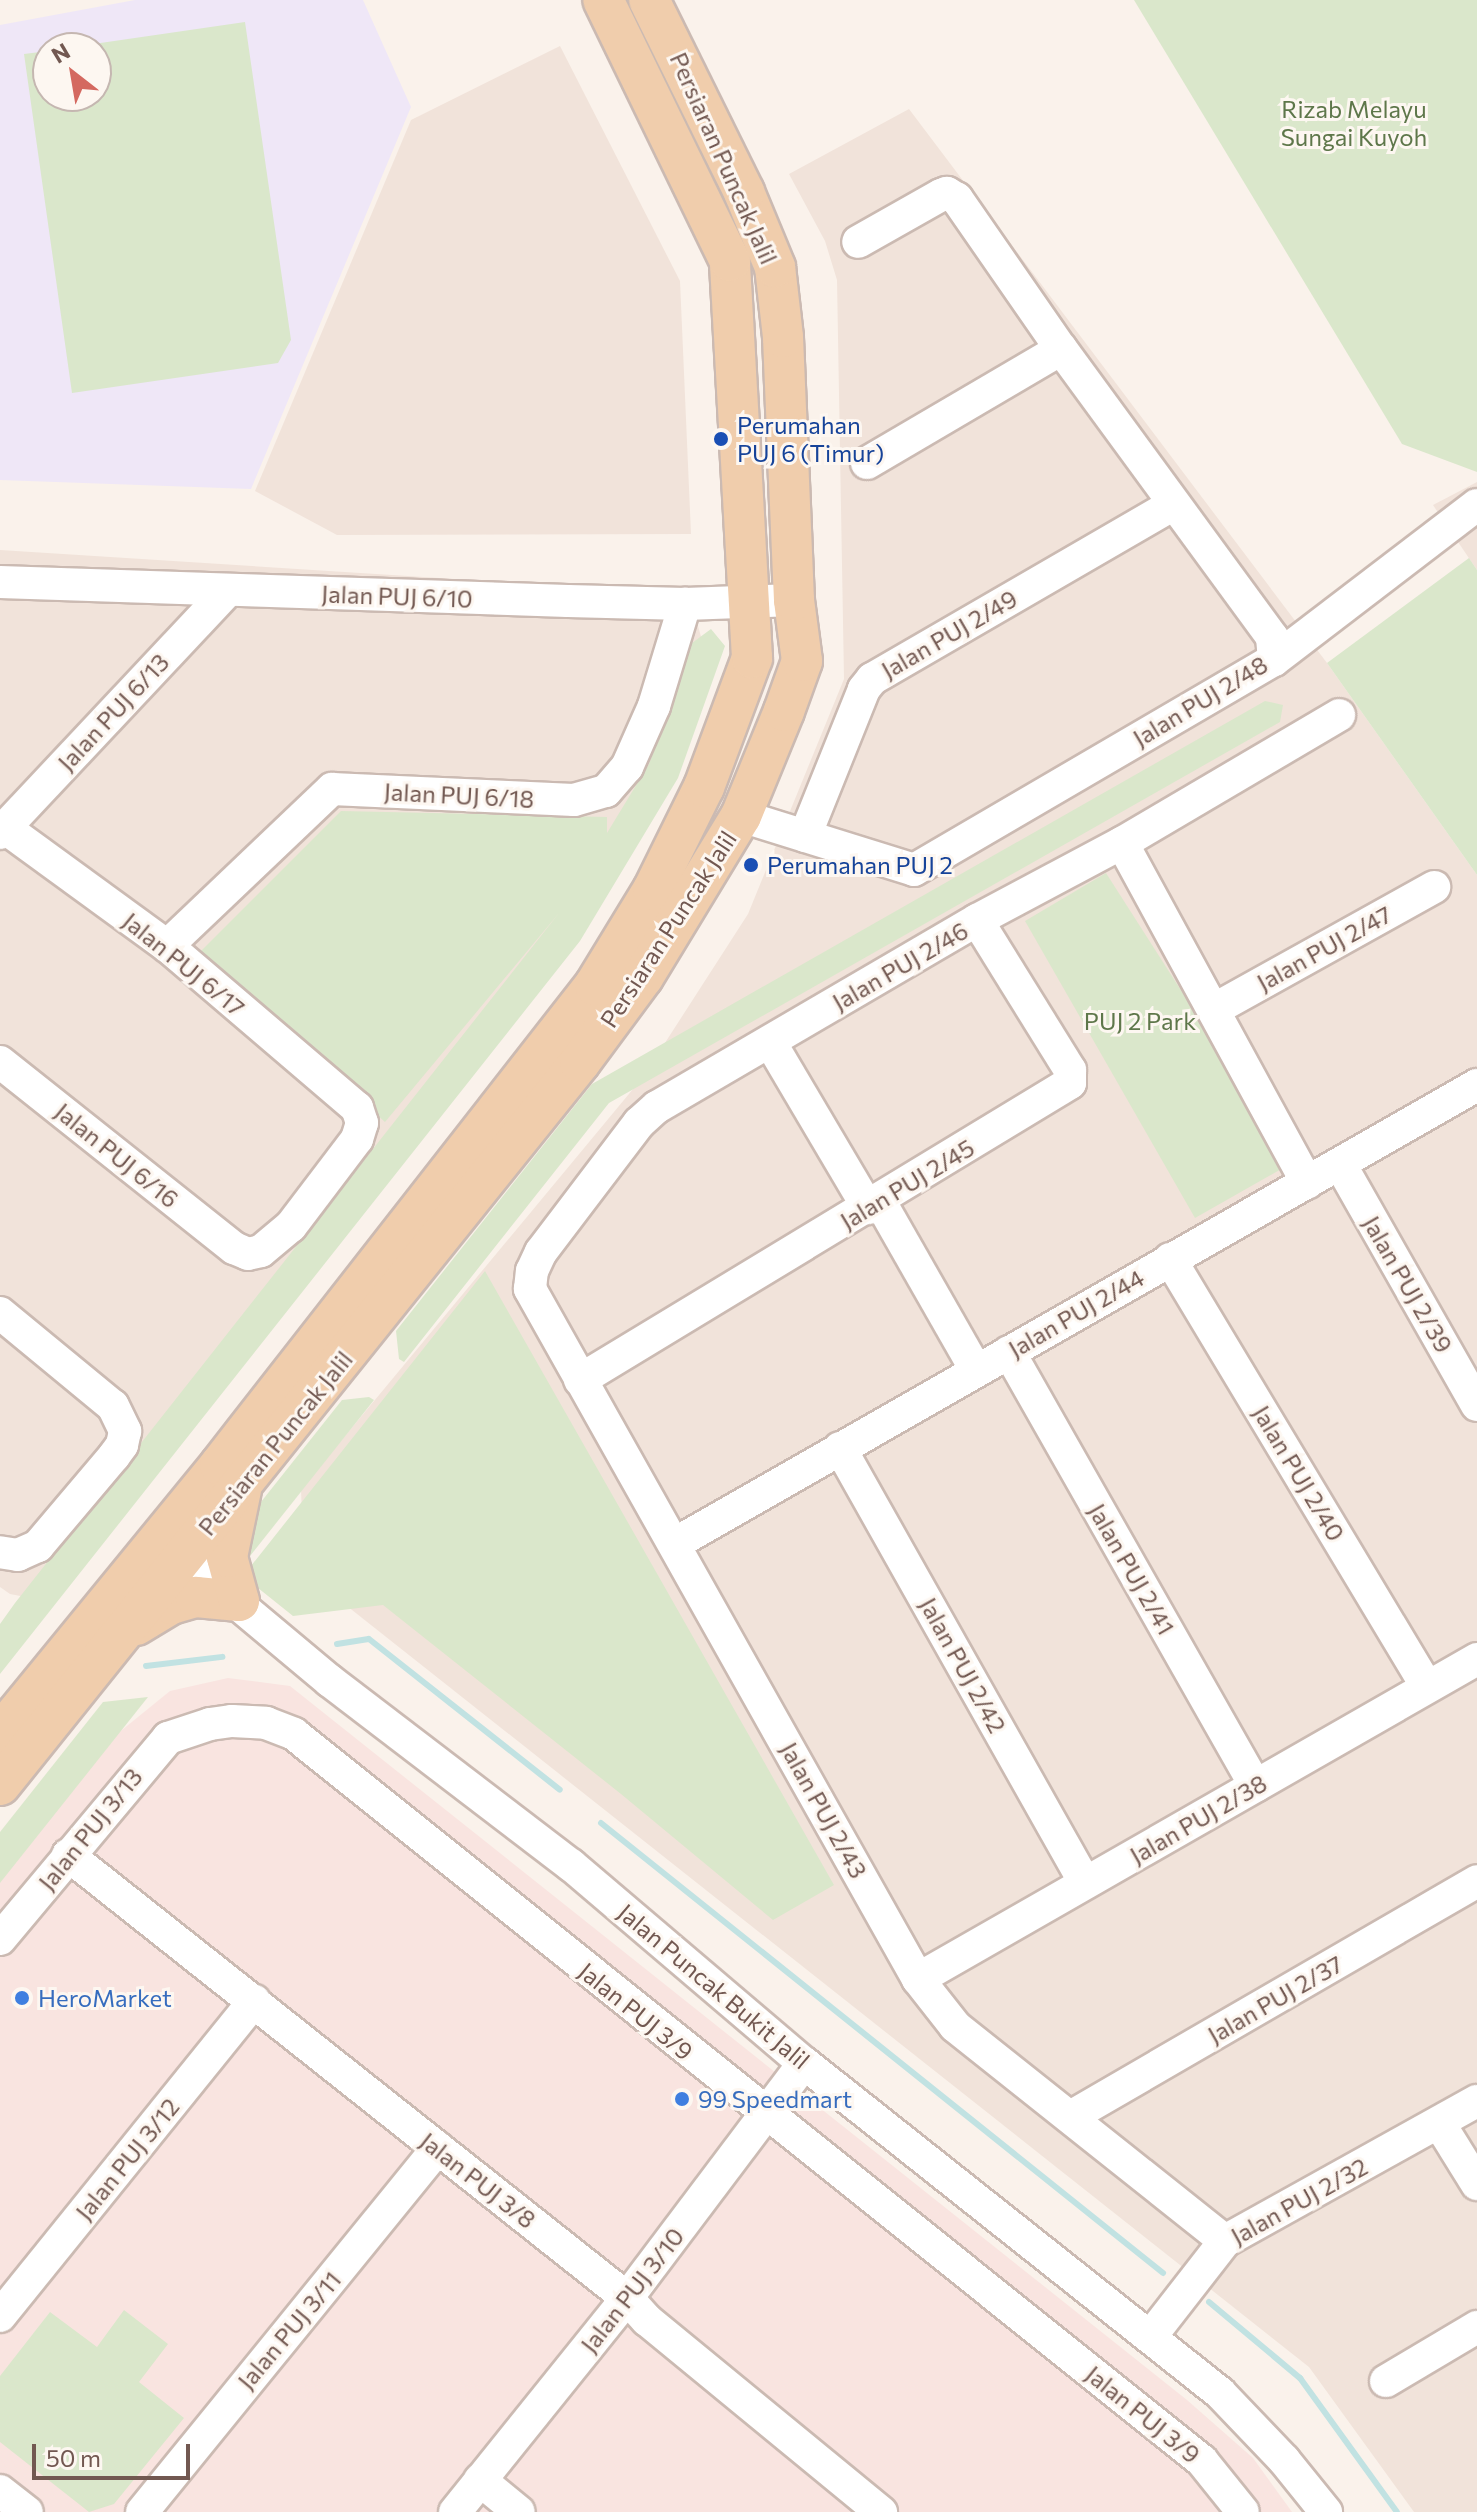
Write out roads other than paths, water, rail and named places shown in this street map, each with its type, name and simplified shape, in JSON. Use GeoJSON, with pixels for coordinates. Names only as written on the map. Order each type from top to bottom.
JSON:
{"type":"FeatureCollection","features":[{"type":"Feature","properties":{"kind":"main road","name":"Persiaran Puncak Jalil"},"geometry":{"type":"LineString","coordinates":[[0,1785],[123,1632],[172,1548],[595,985],[653,890],[704,787],[752,658],[730,261],[603,0]]}},
{"type":"Feature","properties":{"kind":"main road","name":"Persiaran Puncak Jalil"},"geometry":{"type":"LineString","coordinates":[[0,1734],[172,1548],[243,1482],[643,977],[741,816],[802,661],[794,600],[783,337],[775,267],[724,151],[649,0]]}},
{"type":"Feature","properties":{"kind":"main road"},"geometry":{"type":"LineString","coordinates":[[123,1632],[171,1604],[196,1597],[239,1601],[227,1557],[243,1482]]}},
{"type":"Feature","properties":{"kind":"street","name":"Jalan PUJ 2/48"},"geometry":{"type":"LineString","coordinates":[[741,816],[899,868],[917,869],[1274,660],[1272,637],[1061,349],[957,199],[947,193],[858,242]]}},
{"type":"Feature","properties":{"kind":"street"},"geometry":{"type":"LineString","coordinates":[[867,463],[1061,349]]}},
{"type":"Feature","properties":{"kind":"street","name":"Jalan PUJ 2/49"},"geometry":{"type":"LineString","coordinates":[[805,836],[864,689],[872,679],[1174,504]]}},
{"type":"Feature","properties":{"kind":"street"},"geometry":{"type":"LineString","coordinates":[[1274,660],[1473,516]]}},
{"type":"Feature","properties":{"kind":"street","name":"Jalan PUJ 6/10"},"geometry":{"type":"LineString","coordinates":[[0,582],[685,604],[794,600]]}},
{"type":"Feature","properties":{"kind":"street","name":"Jalan PUJ 6/13"},"geometry":{"type":"LineString","coordinates":[[2,830],[227,591]]}},
{"type":"Feature","properties":{"kind":"street","name":"Jalan PUJ 6/18"},"geometry":{"type":"LineString","coordinates":[[167,946],[332,789],[574,800],[606,791],[627,767],[654,706],[685,604]]}},
{"type":"Feature","properties":{"kind":"street","name":"Jalan PUJ 2/46"},"geometry":{"type":"LineString","coordinates":[[530,1289],[532,1271],[541,1252],[647,1115],[977,920],[1122,843],[1339,715]]}},
{"type":"Feature","properties":{"kind":"street","name":"Jalan PUJ 6/17"},"geometry":{"type":"LineString","coordinates":[[2,830],[167,946],[357,1108],[362,1123],[357,1139],[291,1226],[261,1251],[248,1254],[234,1248]]}},
{"type":"Feature","properties":{"kind":"street"},"geometry":{"type":"LineString","coordinates":[[1122,843],[1307,1183]]}},
{"type":"Feature","properties":{"kind":"street","name":"Jalan PUJ 2/47"},"geometry":{"type":"LineString","coordinates":[[1215,1009],[1434,887]]}},
{"type":"Feature","properties":{"kind":"street","name":"Jalan PUJ 2/45"},"geometry":{"type":"LineString","coordinates":[[580,1380],[1070,1083],[1070,1070],[977,920]]}},
{"type":"Feature","properties":{"kind":"street"},"geometry":{"type":"LineString","coordinates":[[770,1042],[976,1370]]}},
{"type":"Feature","properties":{"kind":"street","name":"Jalan PUJ 6/16"},"geometry":{"type":"LineString","coordinates":[[0,1062],[234,1248]]}},
{"type":"Feature","properties":{"kind":"street","name":"Jalan PUJ 2/44"},"geometry":{"type":"LineString","coordinates":[[676,1543],[1477,1085]]}},
{"type":"Feature","properties":{"kind":"street","name":"Jalan PUJ 2/39"},"geometry":{"type":"LineString","coordinates":[[1340,1164],[1477,1405]]}},
{"type":"Feature","properties":{"kind":"street","name":"Jalan PUJ 2/40"},"geometry":{"type":"LineString","coordinates":[[1170,1259],[1427,1687]]}},
{"type":"Feature","properties":{"kind":"street","name":"Jalan PUJ 2/43"},"geometry":{"type":"LineString","coordinates":[[530,1289],[676,1543],[918,1979],[955,2026],[1072,2116],[1225,2241]]}},
{"type":"Feature","properties":{"kind":"street"},"geometry":{"type":"LineString","coordinates":[[0,1313],[113,1406],[125,1431],[122,1445],[114,1456],[38,1546],[18,1555],[0,1552]]}},
{"type":"Feature","properties":{"kind":"street","name":"Jalan PUJ 2/41"},"geometry":{"type":"LineString","coordinates":[[1009,1352],[1256,1786]]}},
{"type":"Feature","properties":{"kind":"street","name":"Jalan PUJ 2/42"},"geometry":{"type":"LineString","coordinates":[[840,1448],[1085,1883]]}},
{"type":"Feature","properties":{"kind":"street","name":"Jalan Puncak Bukit Jalil"},"geometry":{"type":"LineString","coordinates":[[172,1548],[239,1601],[330,1681],[571,1865],[804,2063],[1220,2393],[1284,2460],[1326,2512]]}},
{"type":"Feature","properties":{"kind":"street","name":"Jalan PUJ 2/38"},"geometry":{"type":"LineString","coordinates":[[918,1979],[1477,1659]]}},
{"type":"Feature","properties":{"kind":"street","name":"Jalan PUJ 3/9"},"geometry":{"type":"LineString","coordinates":[[189,1730],[232,1721],[266,1723],[294,1734],[766,2115],[1202,2461],[1243,2512]]}},
{"type":"Feature","properties":{"kind":"street","name":"Jalan PUJ 3/13"},"geometry":{"type":"LineString","coordinates":[[0,1939],[151,1754],[168,1738],[189,1730]]}},
{"type":"Feature","properties":{"kind":"street","name":"Jalan PUJ 3/8"},"geometry":{"type":"LineString","coordinates":[[68,1855],[627,2298],[647,2320],[881,2512]]}},
{"type":"Feature","properties":{"kind":"street","name":"Jalan PUJ 2/37"},"geometry":{"type":"LineString","coordinates":[[1072,2116],[1477,1881]]}},
{"type":"Feature","properties":{"kind":"street","name":"Jalan PUJ 3/12"},"geometry":{"type":"LineString","coordinates":[[0,2316],[254,2001]]}},
{"type":"Feature","properties":{"kind":"street","name":"Jalan PUJ 3/10"},"geometry":{"type":"LineString","coordinates":[[455,2512],[627,2298],[804,2063]]}},
{"type":"Feature","properties":{"kind":"street","name":"Jalan PUJ 2/32"},"geometry":{"type":"LineString","coordinates":[[1151,2336],[1225,2241],[1477,2101]]}},
{"type":"Feature","properties":{"kind":"street"},"geometry":{"type":"LineString","coordinates":[[1439,2123],[1477,2184]]}},
{"type":"Feature","properties":{"kind":"street","name":"Jalan PUJ 3/11"},"geometry":{"type":"LineString","coordinates":[[142,2512],[438,2148]]}},
{"type":"Feature","properties":{"kind":"street"},"geometry":{"type":"LineString","coordinates":[[1386,2381],[1477,2327]]}},
{"type":"Feature","properties":{"kind":"street"},"geometry":{"type":"LineString","coordinates":[[480,2480],[519,2512]]}},
{"type":"Feature","properties":{"kind":"street"},"geometry":{"type":"LineString","coordinates":[[0,2491],[27,2512]]}},
{"type":"Feature","properties":{"kind":"waterway"},"geometry":{"type":"LineString","coordinates":[[337,1644],[369,1639],[560,1790]]}},
{"type":"Feature","properties":{"kind":"waterway"},"geometry":{"type":"LineString","coordinates":[[146,1666],[222,1657]]}},
{"type":"Feature","properties":{"kind":"waterway"},"geometry":{"type":"LineString","coordinates":[[601,1823],[1163,2273]]}},
{"type":"Feature","properties":{"kind":"waterway"},"geometry":{"type":"LineString","coordinates":[[1209,2302],[1300,2378],[1397,2512]]}},
{"type":"Feature","properties":{"kind":"place","name":"Perumahan PUJ 6 (Timur)"},"geometry":{"type":"Point","coordinates":[721,439]}},
{"type":"Feature","properties":{"kind":"place","name":"Perumahan PUJ 2"},"geometry":{"type":"Point","coordinates":[751,865]}},
{"type":"Feature","properties":{"kind":"place","name":"HeroMarket"},"geometry":{"type":"Point","coordinates":[22,1998]}},
{"type":"Feature","properties":{"kind":"place","name":"99 Speedmart"},"geometry":{"type":"Point","coordinates":[682,2099]}},
{"type":"Feature","properties":{"kind":"park label","name":"Rizab Melayu Sungai Kuyoh"},"geometry":{"type":"Point","coordinates":[1354,123]}},
{"type":"Feature","properties":{"kind":"park label","name":"PUJ 2 Park"},"geometry":{"type":"Point","coordinates":[1140,1021]}}]}
